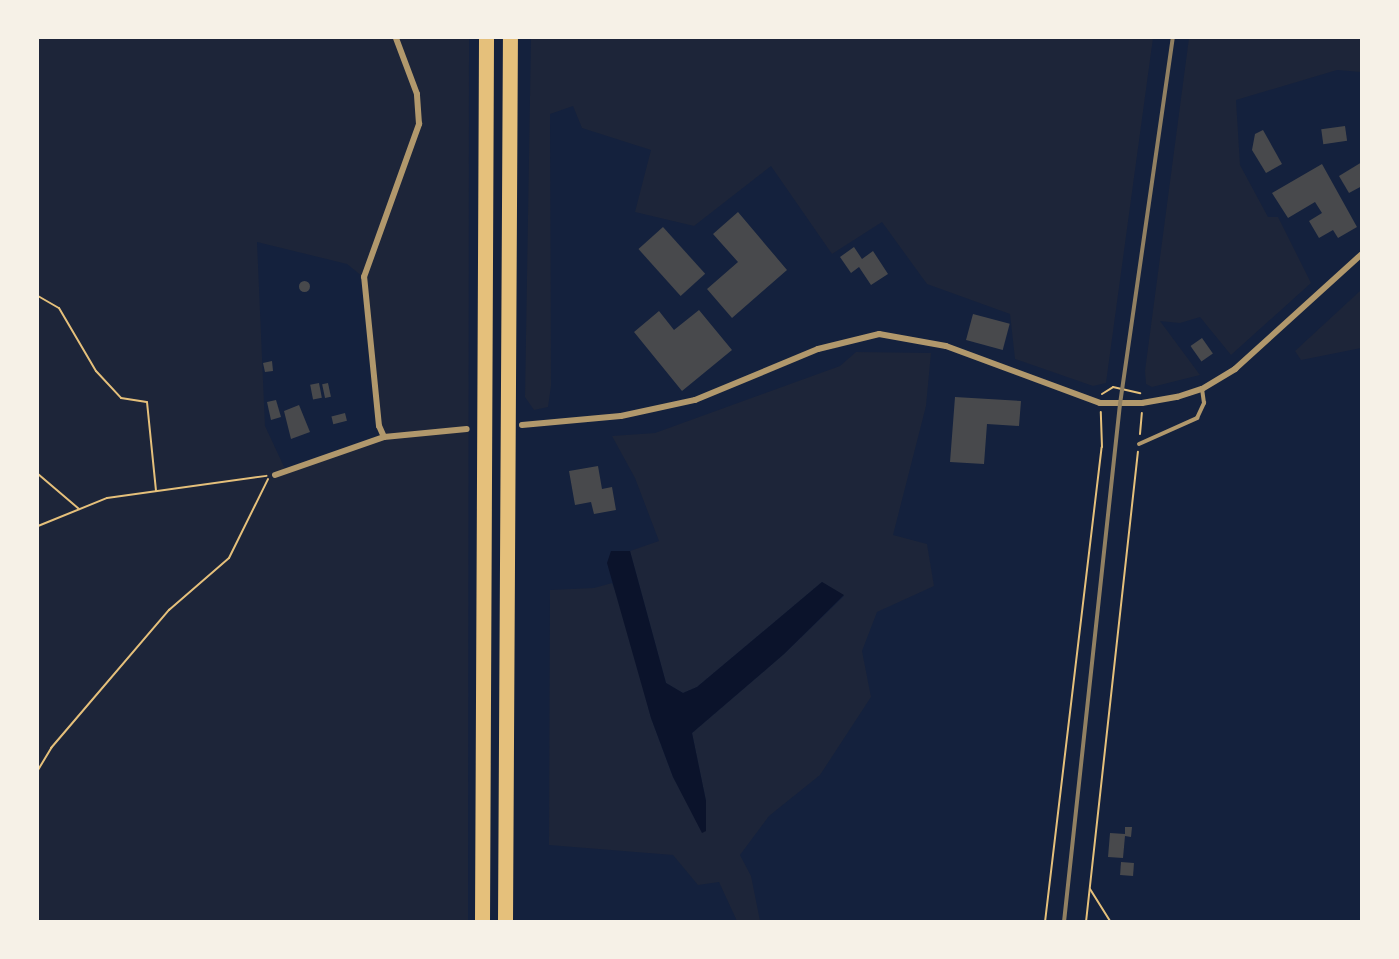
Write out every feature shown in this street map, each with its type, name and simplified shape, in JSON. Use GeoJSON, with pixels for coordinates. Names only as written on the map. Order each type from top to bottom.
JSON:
{"type":"FeatureCollection","features":[{"type":"Feature","properties":{"kind":"highway"},"geometry":{"type":"LineString","coordinates":[[482,921],[486,38]]}},
{"type":"Feature","properties":{"kind":"highway"},"geometry":{"type":"LineString","coordinates":[[505,921],[506,409],[510,38]]}},
{"type":"Feature","properties":{"kind":"street"},"geometry":{"type":"LineString","coordinates":[[384,437],[379,426],[364,277],[419,124],[417,94],[396,38]]}},
{"type":"Feature","properties":{"kind":"street"},"geometry":{"type":"LineString","coordinates":[[522,425],[621,416],[695,400],[818,349],[879,334],[946,346],[1100,403],[1142,403],[1202,389],[1215,383],[1255,351],[1362,254]]}},
{"type":"Feature","properties":{"kind":"street"},"geometry":{"type":"LineString","coordinates":[[272,475],[384,437],[467,429]]}},
{"type":"Feature","properties":{"kind":"lane"},"geometry":{"type":"LineString","coordinates":[[1210,376],[1215,383]]}},
{"type":"Feature","properties":{"kind":"lane"},"geometry":{"type":"LineString","coordinates":[[1139,444],[1197,418],[1204,403],[1202,389]]}},
{"type":"Feature","properties":{"kind":"path"},"geometry":{"type":"LineString","coordinates":[[38,296],[59,308],[96,371],[121,398],[147,402],[156,491]]}},
{"type":"Feature","properties":{"kind":"path"},"geometry":{"type":"LineString","coordinates":[[1045,921],[1102,447],[1100,403],[1102,394],[1113,387],[1142,394],[1142,403],[1086,921]]}},
{"type":"Feature","properties":{"kind":"path"},"geometry":{"type":"LineString","coordinates":[[38,474],[79,509]]}},
{"type":"Feature","properties":{"kind":"path"},"geometry":{"type":"LineString","coordinates":[[38,526],[107,498],[272,475]]}},
{"type":"Feature","properties":{"kind":"path"},"geometry":{"type":"LineString","coordinates":[[38,770],[51,748],[169,610],[229,558],[272,475]]}},
{"type":"Feature","properties":{"kind":"path"},"geometry":{"type":"LineString","coordinates":[[1090,889],[1111,921]]}},
{"type":"Feature","properties":{"kind":"shaded area"},"geometry":{"type":"Polygon","coordinates":[[[38,38],[469,38],[468,921],[38,921],[38,38]],[[257,242],[265,426],[286,471],[383,437],[379,426],[363,277],[347,264],[257,242]]]}},
{"type":"Feature","properties":{"kind":"shaded area"},"geometry":{"type":"Polygon","coordinates":[[[531,38],[1153,38],[1106,383],[1093,386],[1015,359],[1010,314],[927,284],[882,222],[832,254],[771,166],[694,226],[635,212],[651,150],[582,128],[573,106],[550,114],[551,386],[548,407],[534,410],[525,397],[531,38]]]}},
{"type":"Feature","properties":{"kind":"shaded area"},"geometry":{"type":"Polygon","coordinates":[[[1189,38],[1361,38],[1361,72],[1337,70],[1236,100],[1240,165],[1268,217],[1278,217],[1311,283],[1231,355],[1200,317],[1180,323],[1160,321],[1200,375],[1152,387],[1146,384],[1145,371],[1189,38]]]}},
{"type":"Feature","properties":{"kind":"shaded area"},"geometry":{"type":"Polygon","coordinates":[[[1361,290],[1361,348],[1301,360],[1295,351],[1361,290]]]}},
{"type":"Feature","properties":{"kind":"shaded area"},"geometry":{"type":"Polygon","coordinates":[[[856,352],[931,353],[926,406],[893,535],[927,544],[934,586],[877,612],[862,651],[871,697],[820,775],[769,816],[740,855],[751,876],[760,921],[737,921],[719,882],[698,885],[673,855],[549,845],[550,590],[594,588],[612,583],[625,615],[651,718],[673,777],[683,794],[706,801],[692,733],[784,654],[844,596],[822,582],[697,687],[683,693],[666,683],[630,551],[659,541],[635,478],[612,436],[655,433],[840,366],[856,352]]]}},
{"type":"Feature","properties":{"kind":"shaded area"},"geometry":{"type":"Polygon","coordinates":[[[611,551],[630,551],[666,683],[683,693],[697,687],[822,582],[844,595],[784,654],[692,733],[706,801],[706,831],[702,833],[673,777],[651,718],[607,563],[611,551]]]}},
{"type":"Feature","properties":{"kind":"building"},"geometry":{"type":"Polygon","coordinates":[[[1345,126],[1347,141],[1323,144],[1321,129],[1345,126]]]}},
{"type":"Feature","properties":{"kind":"building"},"geometry":{"type":"Polygon","coordinates":[[[1263,130],[1282,164],[1266,173],[1252,150],[1255,134],[1263,130]]]}},
{"type":"Feature","properties":{"kind":"building"},"geometry":{"type":"Polygon","coordinates":[[[1362,162],[1362,186],[1349,193],[1339,176],[1362,162]]]}},
{"type":"Feature","properties":{"kind":"building"},"geometry":{"type":"Polygon","coordinates":[[[1322,164],[1357,227],[1338,238],[1333,230],[1319,238],[1309,221],[1322,213],[1315,202],[1288,218],[1272,193],[1322,164]]]}},
{"type":"Feature","properties":{"kind":"building"},"geometry":{"type":"Polygon","coordinates":[[[738,212],[787,270],[732,318],[707,289],[738,262],[713,234],[738,212]]]}},
{"type":"Feature","properties":{"kind":"building"},"geometry":{"type":"Polygon","coordinates":[[[663,227],[705,274],[681,296],[638,249],[663,227]]]}},
{"type":"Feature","properties":{"kind":"building"},"geometry":{"type":"Polygon","coordinates":[[[854,247],[862,259],[873,251],[888,274],[871,285],[859,267],[851,273],[840,257],[854,247]]]}},
{"type":"Feature","properties":{"kind":"building"},"geometry":{"type":"Polygon","coordinates":[[[304,280],[310,286],[304,292],[298,286],[304,280]]]}},
{"type":"Feature","properties":{"kind":"building"},"geometry":{"type":"Polygon","coordinates":[[[699,310],[732,350],[682,391],[634,332],[659,311],[674,330],[699,310]]]}},
{"type":"Feature","properties":{"kind":"building"},"geometry":{"type":"Polygon","coordinates":[[[973,314],[1010,324],[1003,350],[966,340],[973,314]]]}},
{"type":"Feature","properties":{"kind":"building"},"geometry":{"type":"Polygon","coordinates":[[[1202,338],[1213,354],[1201,362],[1191,346],[1202,338]]]}},
{"type":"Feature","properties":{"kind":"building"},"geometry":{"type":"Polygon","coordinates":[[[272,361],[273,371],[265,372],[263,363],[272,361]]]}},
{"type":"Feature","properties":{"kind":"building"},"geometry":{"type":"Polygon","coordinates":[[[319,383],[322,398],[313,399],[310,385],[319,383]]]}},
{"type":"Feature","properties":{"kind":"building"},"geometry":{"type":"Polygon","coordinates":[[[328,383],[331,397],[325,398],[322,384],[328,383]]]}},
{"type":"Feature","properties":{"kind":"building"},"geometry":{"type":"Polygon","coordinates":[[[955,397],[1021,401],[1019,426],[987,424],[984,464],[950,462],[955,397]]]}},
{"type":"Feature","properties":{"kind":"building"},"geometry":{"type":"Polygon","coordinates":[[[276,400],[281,417],[271,420],[267,402],[276,400]]]}},
{"type":"Feature","properties":{"kind":"building"},"geometry":{"type":"Polygon","coordinates":[[[299,405],[310,432],[291,439],[284,411],[299,405]]]}},
{"type":"Feature","properties":{"kind":"building"},"geometry":{"type":"Polygon","coordinates":[[[345,413],[347,421],[333,424],[331,416],[345,413]]]}},
{"type":"Feature","properties":{"kind":"building"},"geometry":{"type":"Polygon","coordinates":[[[598,466],[602,489],[612,487],[616,510],[594,514],[591,502],[575,505],[569,471],[598,466]]]}},
{"type":"Feature","properties":{"kind":"building"},"geometry":{"type":"Polygon","coordinates":[[[1125,827],[1132,827],[1131,837],[1125,836],[1123,858],[1108,857],[1110,833],[1125,834],[1125,827]]]}},
{"type":"Feature","properties":{"kind":"building"},"geometry":{"type":"Polygon","coordinates":[[[1121,862],[1134,863],[1133,876],[1120,875],[1121,862]]]}},
{"type":"Feature","properties":{"kind":"railway"},"geometry":{"type":"LineString","coordinates":[[1064,922],[1120,404],[1173,38]]}}]}
